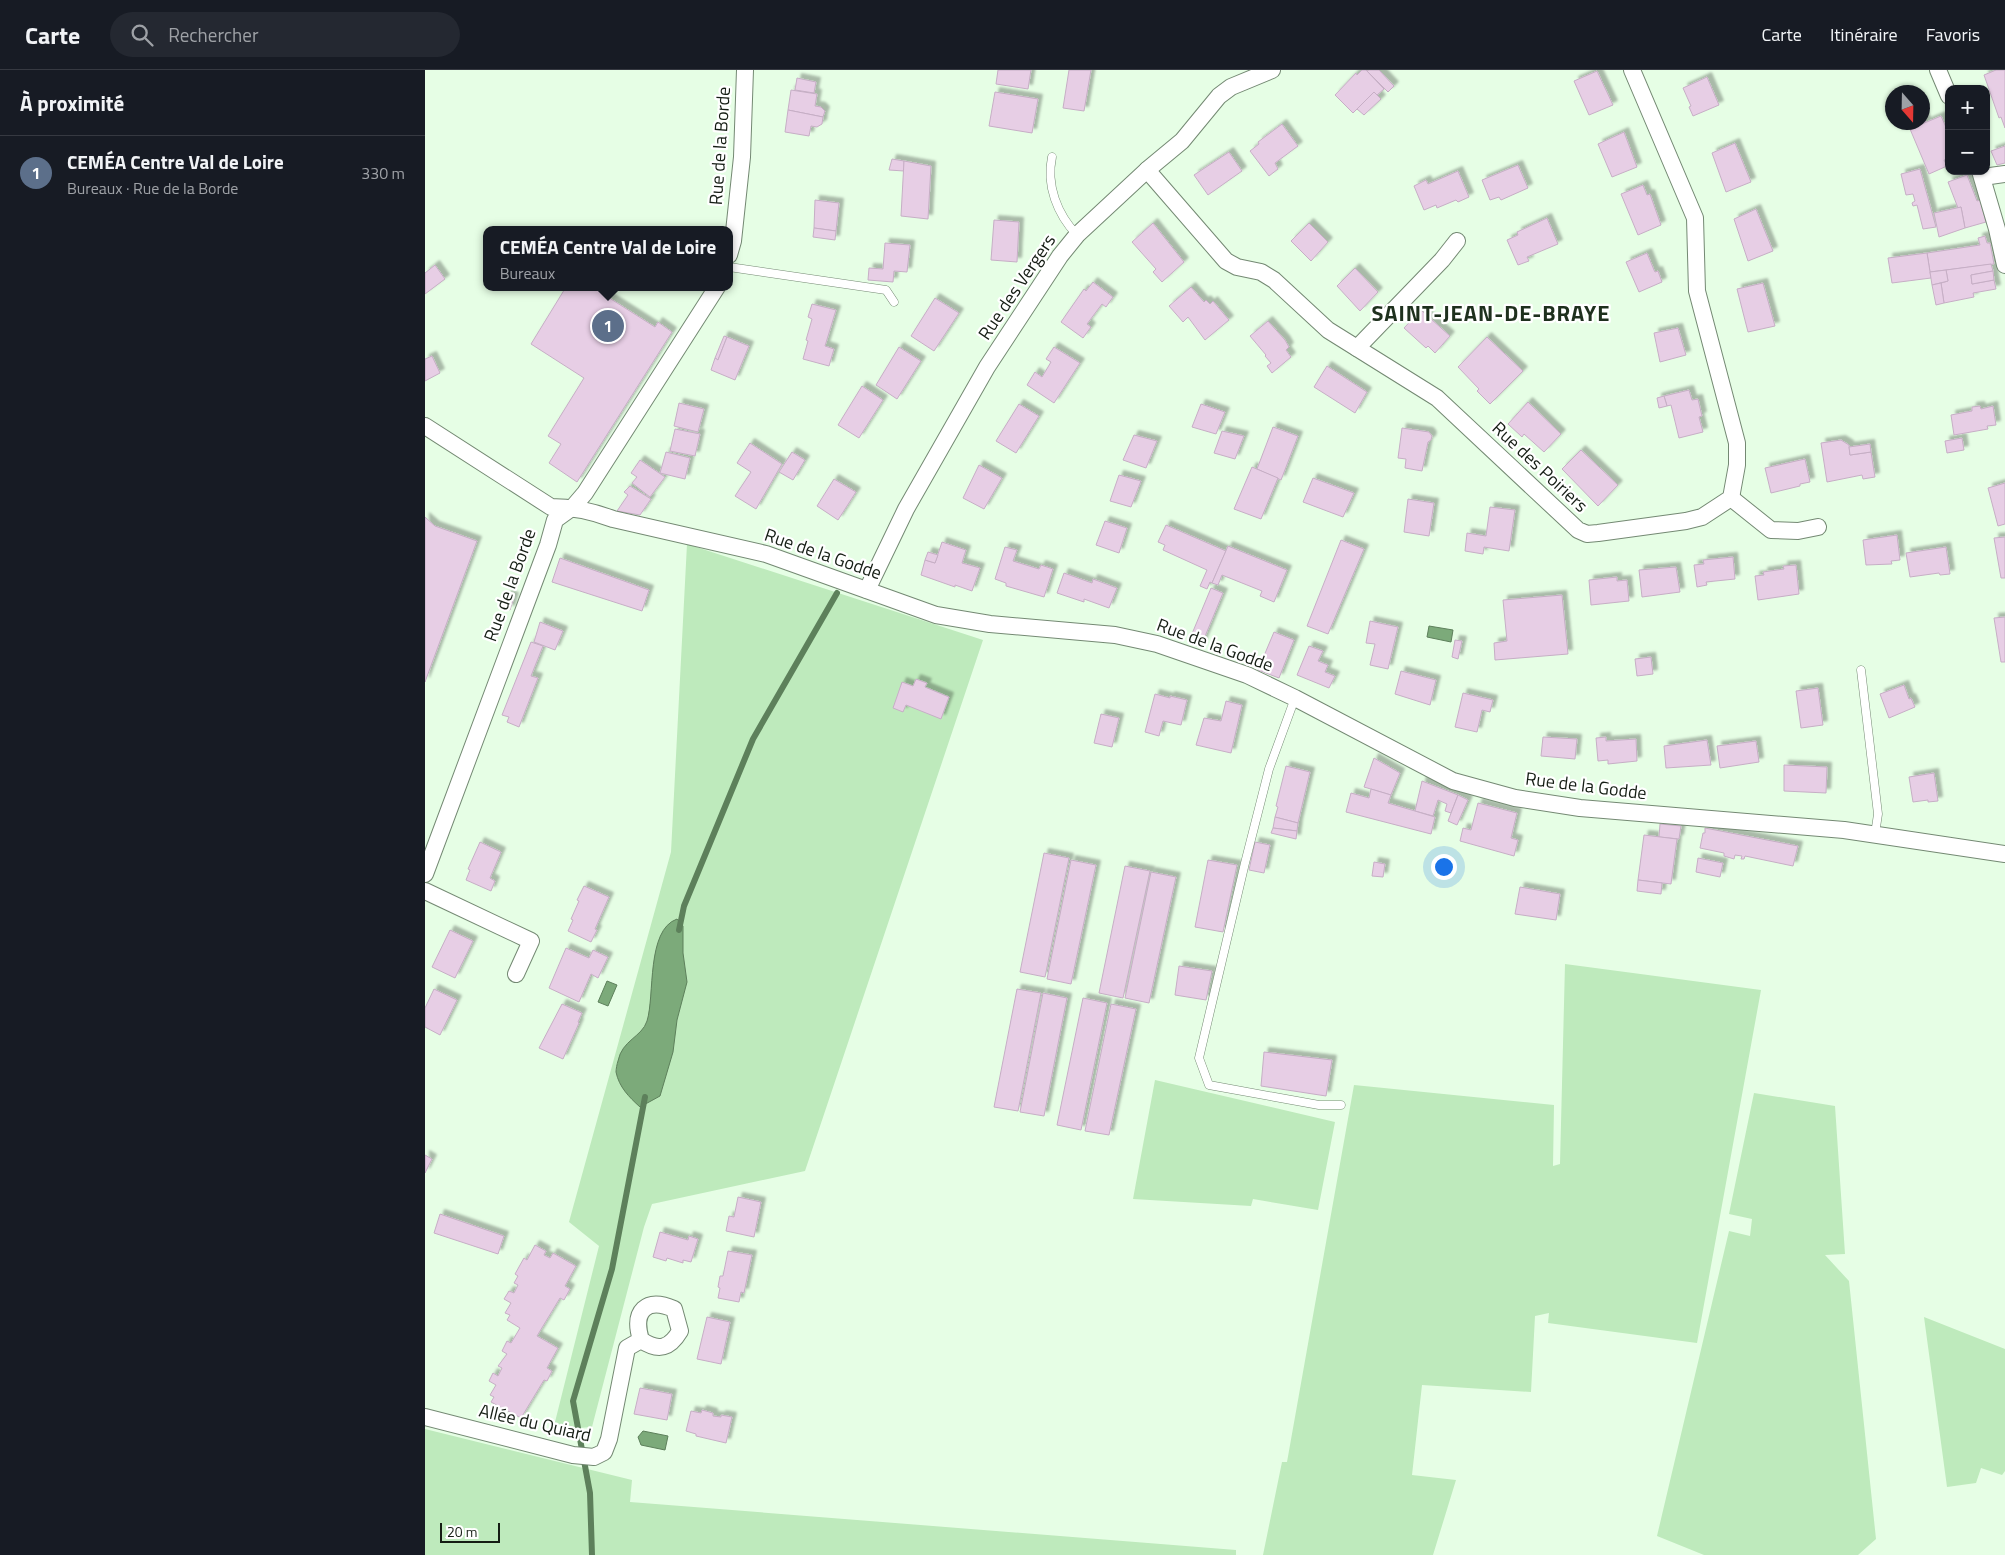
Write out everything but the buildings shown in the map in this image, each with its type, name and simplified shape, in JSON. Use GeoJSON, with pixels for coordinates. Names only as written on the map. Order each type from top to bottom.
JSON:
{"type":"FeatureCollection","features":[{"type":"Feature","properties":{"kind":"street","name":"Rue de la Borde"},"geometry":{"type":"LineString","coordinates":[[733,241],[742,157],[745,70]]}},
{"type":"Feature","properties":{"kind":"street","name":"Rue des Vergers"},"geometry":{"type":"LineString","coordinates":[[867,590],[906,509],[987,367],[1060,256],[1077,235],[1181,141],[1219,96],[1231,86],[1272,70]]}},
{"type":"Feature","properties":{"kind":"street"},"geometry":{"type":"LineString","coordinates":[[1632,70],[1695,218],[1697,291],[1737,442],[1737,465],[1731,498],[1771,530],[1798,531],[1818,527]]}},
{"type":"Feature","properties":{"kind":"street"},"geometry":{"type":"LineString","coordinates":[[1938,70],[1945,87]]}},
{"type":"Feature","properties":{"kind":"street","name":"Rue des Poiriers"},"geometry":{"type":"LineString","coordinates":[[1147,170],[1226,261],[1237,267],[1261,272],[1274,280],[1328,330],[1437,398],[1578,530],[1587,534],[1686,521],[1702,517],[1731,498]]}},
{"type":"Feature","properties":{"kind":"street"},"geometry":{"type":"LineString","coordinates":[[1990,174],[2005,174]]}},
{"type":"Feature","properties":{"kind":"street"},"geometry":{"type":"LineString","coordinates":[[1982,175],[2005,265]]}},
{"type":"Feature","properties":{"kind":"street"},"geometry":{"type":"LineString","coordinates":[[1357,348],[1443,260],[1457,241]]}},
{"type":"Feature","properties":{"kind":"street","name":"Rue de la Borde"},"geometry":{"type":"LineString","coordinates":[[425,874],[548,545],[555,520],[573,507],[585,493],[714,291]]}},
{"type":"Feature","properties":{"kind":"street","name":"Rue de la Godde"},"geometry":{"type":"LineString","coordinates":[[425,426],[551,507],[573,507],[593,511],[613,519],[766,554],[936,615],[990,624],[1115,635],[1157,644],[1247,674],[1453,780],[1515,798],[1580,808],[1844,830],[2005,854]]}},
{"type":"Feature","properties":{"kind":"street"},"geometry":{"type":"LineString","coordinates":[[425,891],[531,941],[516,974]]}},
{"type":"Feature","properties":{"kind":"street","name":"Allée du Quiard"},"geometry":{"type":"LineString","coordinates":[[425,1417],[573,1455],[594,1457],[604,1452],[609,1439],[627,1348],[641,1340]]}},
{"type":"Feature","properties":{"kind":"lane"},"geometry":{"type":"LineString","coordinates":[[1052,156],[1049,170],[1050,183],[1061,215],[1077,235]]}},
{"type":"Feature","properties":{"kind":"lane"},"geometry":{"type":"LineString","coordinates":[[733,268],[886,290],[894,302]]}},
{"type":"Feature","properties":{"kind":"lane"},"geometry":{"type":"LineString","coordinates":[[1861,670],[1878,814],[1875,834]]}},
{"type":"Feature","properties":{"kind":"lane"},"geometry":{"type":"LineString","coordinates":[[1295,698],[1269,769],[1199,1058],[1209,1085],[1319,1105],[1341,1105]]}},
{"type":"Feature","properties":{"kind":"shaded area"},"geometry":{"type":"Polygon","coordinates":[[[687,544],[983,640],[805,1171],[652,1204],[644,1227],[592,1427],[553,1430],[599,1246],[569,1222],[671,852],[687,544]]]}},
{"type":"Feature","properties":{"kind":"shaded area"},"geometry":{"type":"Polygon","coordinates":[[[1429,626],[1453,630],[1451,642],[1427,637],[1429,626]]]}},
{"type":"Feature","properties":{"kind":"shaded area"},"geometry":{"type":"Polygon","coordinates":[[[677,919],[683,926],[683,953],[687,982],[677,1020],[673,1052],[660,1096],[640,1107],[622,1087],[616,1072],[620,1054],[628,1043],[641,1031],[647,1021],[653,965],[660,936],[667,926],[677,919]]]}},
{"type":"Feature","properties":{"kind":"shaded area"},"geometry":{"type":"Polygon","coordinates":[[[1565,964],[1761,990],[1697,1343],[1548,1323],[1549,1313],[1535,1316],[1531,1392],[1422,1385],[1412,1475],[1456,1480],[1433,1555],[1263,1555],[1282,1462],[1287,1462],[1354,1085],[1554,1105],[1553,1166],[1560,1164],[1565,964]]]}},
{"type":"Feature","properties":{"kind":"shaded area"},"geometry":{"type":"Polygon","coordinates":[[[607,981],[617,985],[608,1006],[598,1002],[607,981]]]}},
{"type":"Feature","properties":{"kind":"shaded area"},"geometry":{"type":"Polygon","coordinates":[[[1155,1080],[1335,1122],[1318,1210],[1253,1199],[1251,1206],[1133,1199],[1155,1080]]]}},
{"type":"Feature","properties":{"kind":"shaded area"},"geometry":{"type":"Polygon","coordinates":[[[1754,1093],[1835,1106],[1845,1254],[1825,1255],[1849,1281],[1876,1539],[1858,1555],[1704,1555],[1657,1536],[1729,1231],[1750,1236],[1752,1219],[1729,1214],[1754,1093]]]}},
{"type":"Feature","properties":{"kind":"shaded area"},"geometry":{"type":"Polygon","coordinates":[[[1924,1317],[2005,1349],[2005,1471],[2002,1475],[1981,1468],[1976,1483],[1947,1487],[1924,1317]]]}},
{"type":"Feature","properties":{"kind":"shaded area"},"geometry":{"type":"Polygon","coordinates":[[[425,1429],[632,1480],[630,1502],[1236,1550],[1236,1555],[425,1555],[425,1429]]]}},
{"type":"Feature","properties":{"kind":"shaded area"},"geometry":{"type":"Polygon","coordinates":[[[643,1431],[668,1436],[665,1450],[641,1445],[638,1437],[643,1431]]]}},
{"type":"Feature","properties":{"kind":"waterway"},"geometry":{"type":"LineString","coordinates":[[679,930],[684,906],[753,739],[837,593]]}},
{"type":"Feature","properties":{"kind":"waterway"},"geometry":{"type":"LineString","coordinates":[[592,1555],[590,1493],[573,1401],[612,1269],[645,1097]]}},
{"type":"Feature","properties":{"kind":"place","name":"CEMÉA Centre Val de Loire"},"geometry":{"type":"Point","coordinates":[608,326]}},
{"type":"Feature","properties":{"kind":"district","name":"SAINT-JEAN-DE-BRAYE"},"geometry":{"type":"Point","coordinates":[1491,313]}}]}
